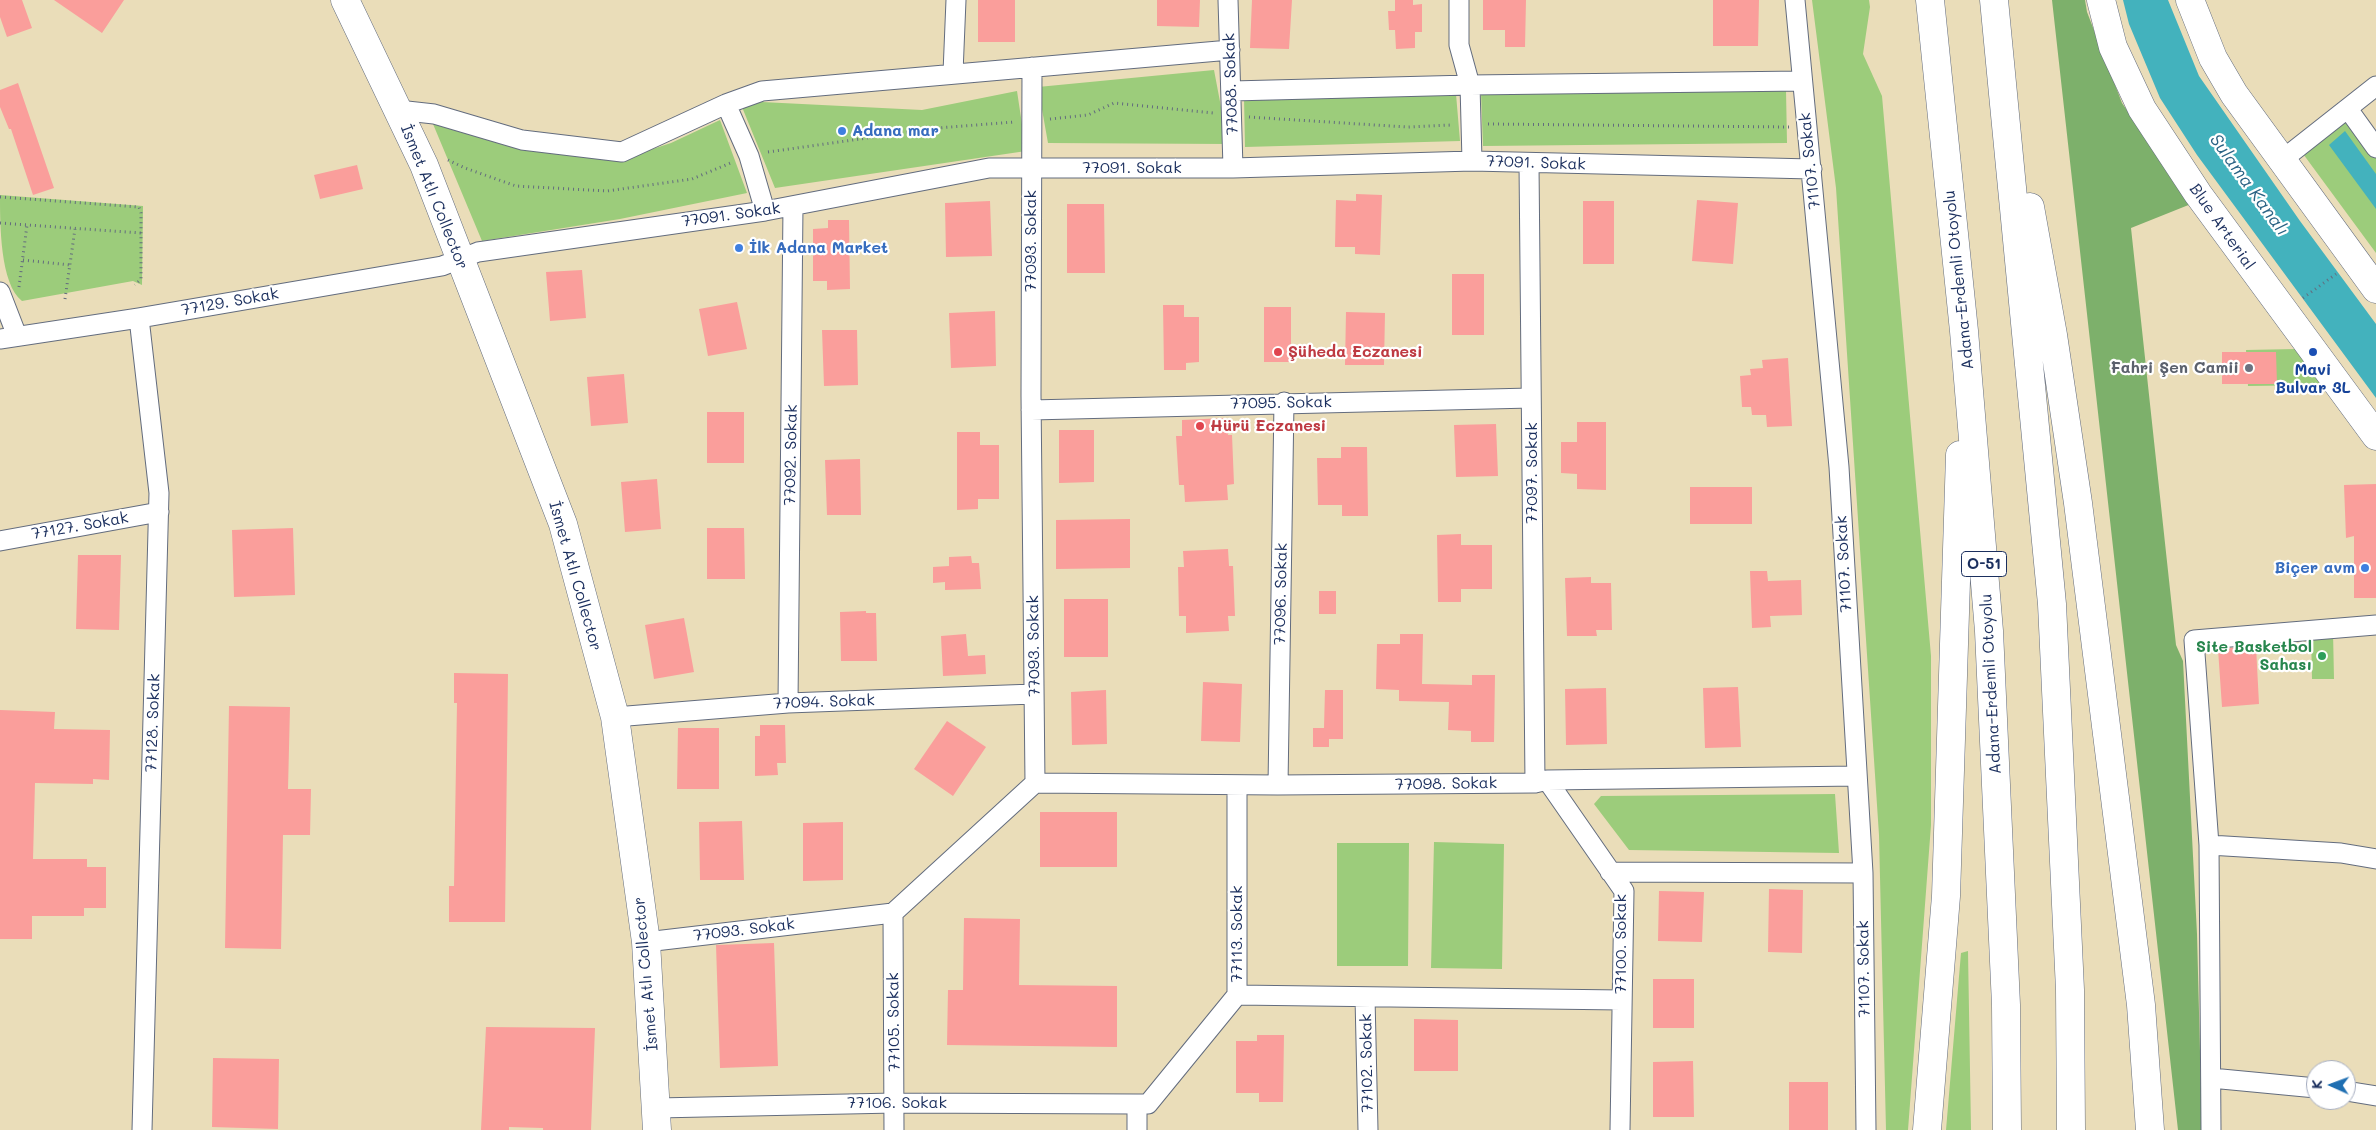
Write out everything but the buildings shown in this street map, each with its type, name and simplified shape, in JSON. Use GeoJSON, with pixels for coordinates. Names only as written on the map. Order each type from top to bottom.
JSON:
{"type":"FeatureCollection","features":[{"type":"Feature","properties":{"kind":"main road","name":"İsmet Atlı Collector"},"geometry":{"type":"LineString","coordinates":[[345,0],[424,165],[563,524],[615,717],[646,942],[657,1119]]}},
{"type":"Feature","properties":{"kind":"main road","name":"Adana-Erdemli Otoyolu"},"geometry":{"type":"LineString","coordinates":[[1930,0],[1964,331],[1989,631],[2006,1005],[2007,1130]]}},
{"type":"Feature","properties":{"kind":"main road","name":"Blue Arterial"},"geometry":{"type":"LineString","coordinates":[[2101,0],[2113,47],[2142,109],[2203,202],[2376,436]]}},
{"type":"Feature","properties":{"kind":"main road"},"geometry":{"type":"LineString","coordinates":[[2190,0],[2213,58],[2234,94],[2376,289]]}},
{"type":"Feature","properties":{"kind":"main road"},"geometry":{"type":"LineString","coordinates":[[1995,5],[2052,604],[2070,990],[2071,1130]]}},
{"type":"Feature","properties":{"kind":"main road"},"geometry":{"type":"LineString","coordinates":[[1995,5],[2053,335],[2078,503],[2141,1005],[2150,1130]]}},
{"type":"Feature","properties":{"kind":"main road"},"geometry":{"type":"LineString","coordinates":[[1927,1130],[1946,896],[1964,331]]}},
{"type":"Feature","properties":{"kind":"street"},"geometry":{"type":"LineString","coordinates":[[953,73],[956,0]]}},
{"type":"Feature","properties":{"kind":"street","name":"77088. Sokak"},"geometry":{"type":"LineString","coordinates":[[1228,0],[1232,91],[1239,116],[1233,168]]}},
{"type":"Feature","properties":{"kind":"street"},"geometry":{"type":"LineString","coordinates":[[1459,0],[1459,45],[1470,85],[1472,161]]}},
{"type":"Feature","properties":{"kind":"street","name":"71107. Sokak"},"geometry":{"type":"LineString","coordinates":[[1795,0],[1839,467],[1863,872],[1866,1130]]}},
{"type":"Feature","properties":{"kind":"street"},"geometry":{"type":"LineString","coordinates":[[398,110],[434,114],[522,140],[622,152],[726,104],[762,91],[1230,50]]}},
{"type":"Feature","properties":{"kind":"street","name":"77093. Sokak"},"geometry":{"type":"LineString","coordinates":[[1032,67],[1031,410],[1035,783]]}},
{"type":"Feature","properties":{"kind":"street"},"geometry":{"type":"LineString","coordinates":[[1232,91],[1470,85],[1802,81]]}},
{"type":"Feature","properties":{"kind":"street"},"geometry":{"type":"LineString","coordinates":[[2282,160],[2376,86]]}},
{"type":"Feature","properties":{"kind":"street"},"geometry":{"type":"LineString","coordinates":[[726,104],[749,156],[765,211]]}},
{"type":"Feature","properties":{"kind":"street"},"geometry":{"type":"LineString","coordinates":[[2348,109],[2376,148]]}},
{"type":"Feature","properties":{"kind":"street","name":"77091. Sokak"},"geometry":{"type":"LineString","coordinates":[[460,261],[478,252],[765,211],[989,168],[1233,168],[1472,161],[1529,164],[1812,169]]}},
{"type":"Feature","properties":{"kind":"street","name":"77097. Sokak"},"geometry":{"type":"LineString","coordinates":[[1529,164],[1531,398],[1541,782]]}},
{"type":"Feature","properties":{"kind":"street","name":"77092. Sokak"},"geometry":{"type":"LineString","coordinates":[[788,703],[793,206]]}},
{"type":"Feature","properties":{"kind":"street","name":"77129. Sokak"},"geometry":{"type":"LineString","coordinates":[[9,337],[139,318],[442,266],[460,261]]}},
{"type":"Feature","properties":{"kind":"street"},"geometry":{"type":"LineString","coordinates":[[9,294],[9,337]]}},
{"type":"Feature","properties":{"kind":"street","name":"77128. Sokak"},"geometry":{"type":"LineString","coordinates":[[139,318],[159,493],[142,1130]]}},
{"type":"Feature","properties":{"kind":"street","name":"77095. Sokak"},"geometry":{"type":"LineString","coordinates":[[1031,410],[1284,402],[1531,398]]}},
{"type":"Feature","properties":{"kind":"street","name":"77096. Sokak"},"geometry":{"type":"LineString","coordinates":[[1278,785],[1284,402]]}},
{"type":"Feature","properties":{"kind":"street","name":"77127. Sokak"},"geometry":{"type":"LineString","coordinates":[[0,541],[159,512]]}},
{"type":"Feature","properties":{"kind":"street"},"geometry":{"type":"LineString","coordinates":[[2212,1130],[2209,845],[2194,640],[2376,626]]}},
{"type":"Feature","properties":{"kind":"street","name":"77094. Sokak"},"geometry":{"type":"LineString","coordinates":[[615,717],[788,703],[1034,694]]}},
{"type":"Feature","properties":{"kind":"street","name":"77098. Sokak"},"geometry":{"type":"LineString","coordinates":[[1035,783],[1278,785],[1857,776]]}},
{"type":"Feature","properties":{"kind":"street","name":"77100. Sokak"},"geometry":{"type":"LineString","coordinates":[[1541,782],[1624,891],[1620,1130]]}},
{"type":"Feature","properties":{"kind":"street"},"geometry":{"type":"LineString","coordinates":[[893,913],[1035,783]]}},
{"type":"Feature","properties":{"kind":"street","name":"77113. Sokak"},"geometry":{"type":"LineString","coordinates":[[1137,1104],[1148,1104],[1237,995],[1237,785]]}},
{"type":"Feature","properties":{"kind":"street"},"geometry":{"type":"LineString","coordinates":[[2209,845],[2341,853],[2376,859]]}},
{"type":"Feature","properties":{"kind":"street"},"geometry":{"type":"LineString","coordinates":[[1610,872],[1863,872]]}},
{"type":"Feature","properties":{"kind":"street","name":"77093. Sokak"},"geometry":{"type":"LineString","coordinates":[[646,942],[893,913]]}},
{"type":"Feature","properties":{"kind":"street","name":"77105. Sokak"},"geometry":{"type":"LineString","coordinates":[[893,913],[894,1130]]}},
{"type":"Feature","properties":{"kind":"street"},"geometry":{"type":"LineString","coordinates":[[1237,995],[1621,1000]]}},
{"type":"Feature","properties":{"kind":"street","name":"77102. Sokak"},"geometry":{"type":"LineString","coordinates":[[1366,997],[1368,1130]]}},
{"type":"Feature","properties":{"kind":"street"},"geometry":{"type":"LineString","coordinates":[[2211,1078],[2306,1087]]}},
{"type":"Feature","properties":{"kind":"street"},"geometry":{"type":"LineString","coordinates":[[2356,1093],[2376,1096]]}},
{"type":"Feature","properties":{"kind":"street","name":"77106. Sokak"},"geometry":{"type":"LineString","coordinates":[[657,1119],[895,1102],[1137,1104]]}},
{"type":"Feature","properties":{"kind":"street"},"geometry":{"type":"LineString","coordinates":[[1137,1104],[1137,1130]]}},
{"type":"Feature","properties":{"kind":"path"},"geometry":{"type":"LineString","coordinates":[[424,165],[440,156],[465,168],[516,186],[606,191],[692,178],[749,156],[938,128],[1088,115],[1114,103],[1239,116],[1407,127],[1459,125]]}},
{"type":"Feature","properties":{"kind":"path"},"geometry":{"type":"LineString","coordinates":[[1483,124],[1795,127]]}},
{"type":"Feature","properties":{"kind":"path"},"geometry":{"type":"LineString","coordinates":[[0,197],[139,207],[141,213],[141,279],[135,286]]}},
{"type":"Feature","properties":{"kind":"path"},"geometry":{"type":"LineString","coordinates":[[0,223],[141,233]]}},
{"type":"Feature","properties":{"kind":"path"},"geometry":{"type":"LineString","coordinates":[[9,294],[23,260],[27,225]]}},
{"type":"Feature","properties":{"kind":"path"},"geometry":{"type":"LineString","coordinates":[[65,299],[74,229]]}},
{"type":"Feature","properties":{"kind":"path"},"geometry":{"type":"LineString","coordinates":[[23,260],[70,265]]}},
{"type":"Feature","properties":{"kind":"path"},"geometry":{"type":"LineString","coordinates":[[2301,299],[2337,273]]}},
{"type":"Feature","properties":{"kind":"green space"},"geometry":{"type":"Polygon","coordinates":[[[1812,0],[1869,0],[1870,7],[1863,54],[1882,96],[1931,656],[1931,825],[1908,1130],[1886,1130],[1879,835],[1836,188],[1812,0]]]}},
{"type":"Feature","properties":{"kind":"green space"},"geometry":{"type":"Polygon","coordinates":[[[2052,0],[2085,0],[2087,12],[2122,103],[2191,204],[2131,228],[2176,645],[2183,661],[2197,934],[2202,1130],[2178,1130],[2052,0]]]}},
{"type":"Feature","properties":{"kind":"green space"},"geometry":{"type":"Polygon","coordinates":[[[1214,70],[1228,144],[1048,143],[1038,87],[1214,70]]]}},
{"type":"Feature","properties":{"kind":"green space"},"geometry":{"type":"Polygon","coordinates":[[[1786,90],[1787,143],[1483,146],[1481,93],[1786,90]]]}},
{"type":"Feature","properties":{"kind":"green space"},"geometry":{"type":"Polygon","coordinates":[[[1017,91],[1026,151],[775,188],[742,107],[762,102],[922,110],[1017,91]]]}},
{"type":"Feature","properties":{"kind":"green space"},"geometry":{"type":"Polygon","coordinates":[[[1456,94],[1460,141],[1245,147],[1244,97],[1456,94]]]}},
{"type":"Feature","properties":{"kind":"green space"},"geometry":{"type":"Polygon","coordinates":[[[2350,97],[2376,132],[2376,253],[2298,147],[2350,97]]]}},
{"type":"Feature","properties":{"kind":"green space"},"geometry":{"type":"Polygon","coordinates":[[[720,120],[747,193],[620,219],[482,241],[433,124],[521,150],[619,160],[671,143],[720,120]]]}},
{"type":"Feature","properties":{"kind":"green space"},"geometry":{"type":"Polygon","coordinates":[[[0,195],[143,206],[142,285],[133,281],[22,301],[15,293],[5,268],[1,237],[0,195]]]}},
{"type":"Feature","properties":{"kind":"green space"},"geometry":{"type":"Polygon","coordinates":[[[2296,349],[2322,385],[2248,386],[2246,350],[2296,349]]]}},
{"type":"Feature","properties":{"kind":"green space","name":"Site Basketbol Sahası"},"geometry":{"type":"Polygon","coordinates":[[[2333,631],[2334,679],[2312,679],[2311,633],[2333,631]]]}},
{"type":"Feature","properties":{"kind":"green space"},"geometry":{"type":"Polygon","coordinates":[[[1835,794],[1839,853],[1629,850],[1594,804],[1601,796],[1835,794]]]}},
{"type":"Feature","properties":{"kind":"green space"},"geometry":{"type":"Polygon","coordinates":[[[1434,842],[1504,844],[1502,969],[1431,968],[1434,842]]]}},
{"type":"Feature","properties":{"kind":"green space"},"geometry":{"type":"Polygon","coordinates":[[[1337,843],[1409,843],[1408,966],[1337,966],[1337,843]]]}},
{"type":"Feature","properties":{"kind":"green space"},"geometry":{"type":"Polygon","coordinates":[[[1968,951],[1971,1130],[1946,1130],[1961,953],[1968,951]]]}},
{"type":"Feature","properties":{"kind":"water","name":"Sulama Kanalı"},"geometry":{"type":"Polygon","coordinates":[[[2123,0],[2168,0],[2199,76],[2300,221],[2376,324],[2376,398],[2197,155],[2160,98],[2129,24],[2123,0]]]}},
{"type":"Feature","properties":{"kind":"water"},"geometry":{"type":"Polygon","coordinates":[[[2345,131],[2376,174],[2376,209],[2329,145],[2345,131]]]}},
{"type":"Feature","properties":{"kind":"place","name":"Adana mar"},"geometry":{"type":"Point","coordinates":[842,131]}},
{"type":"Feature","properties":{"kind":"place","name":"İlk Adana Market"},"geometry":{"type":"Point","coordinates":[739,248]}},
{"type":"Feature","properties":{"kind":"place","name":"Şüheda Eczanesi"},"geometry":{"type":"Point","coordinates":[1278,352]}},
{"type":"Feature","properties":{"kind":"place","name":"Mavi Bulvar 3L"},"geometry":{"type":"Point","coordinates":[2313,352]}},
{"type":"Feature","properties":{"kind":"place","name":"Fahri Şen Camii"},"geometry":{"type":"Point","coordinates":[2249,368]}},
{"type":"Feature","properties":{"kind":"place","name":"Hürü Eczanesi"},"geometry":{"type":"Point","coordinates":[1200,426]}},
{"type":"Feature","properties":{"kind":"place","name":"Biçer avm"},"geometry":{"type":"Point","coordinates":[2365,568]}},
{"type":"Feature","properties":{"kind":"place","name":"Site Basketbol Sahası"},"geometry":{"type":"Point","coordinates":[2322,656]}}]}
